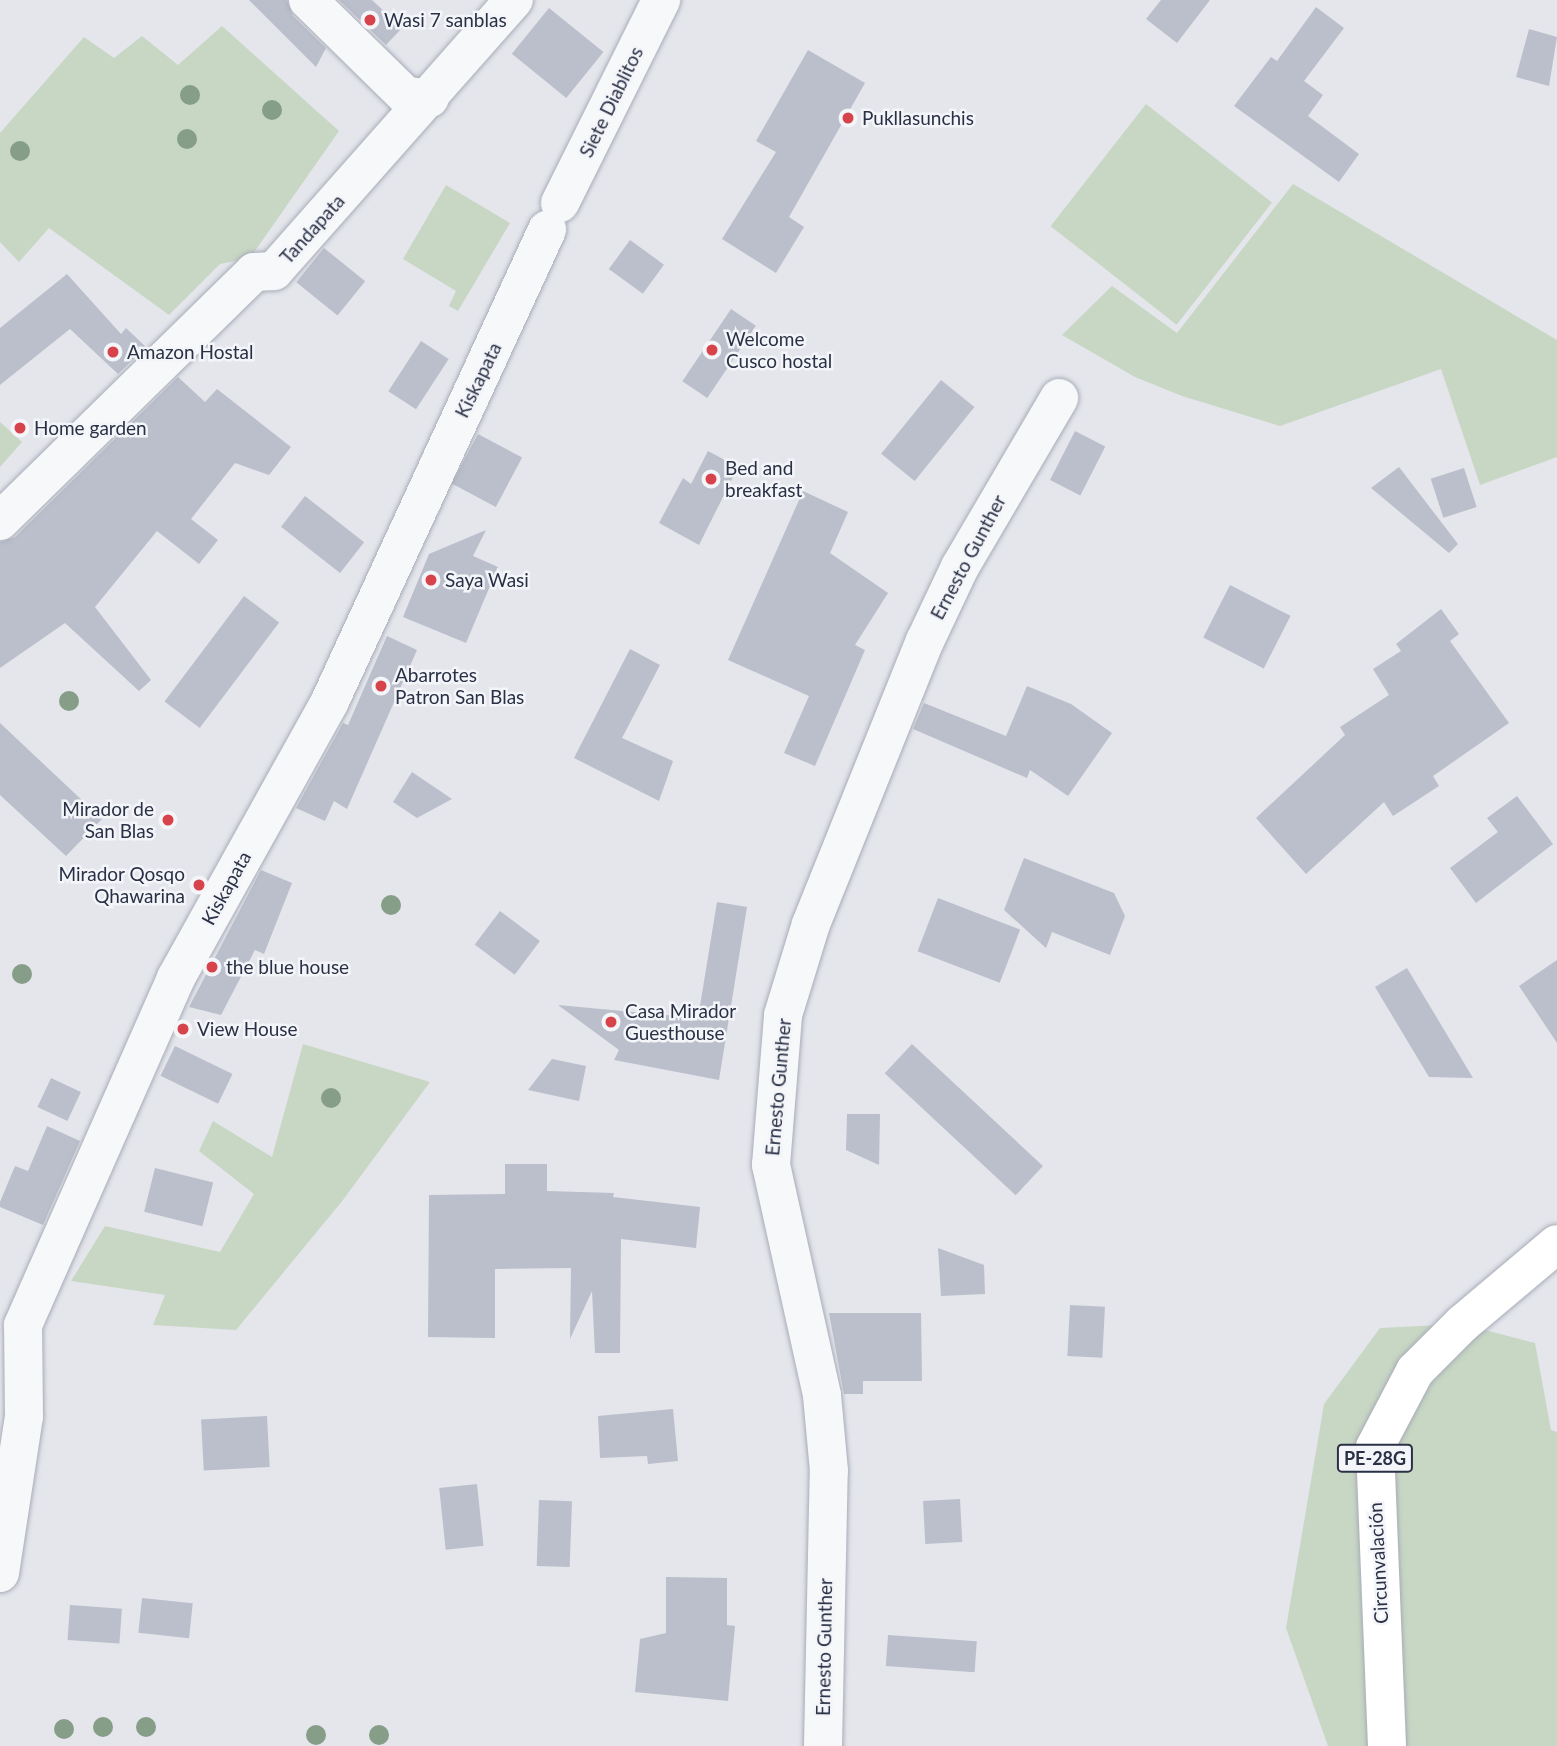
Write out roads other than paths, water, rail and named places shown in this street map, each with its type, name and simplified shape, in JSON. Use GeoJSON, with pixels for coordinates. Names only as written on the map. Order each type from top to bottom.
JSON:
{"type":"FeatureCollection","features":[{"type":"Feature","properties":{"kind":"highway","name":"Circunvalación"},"geometry":{"type":"LineString","coordinates":[[1387,1746],[1375,1447],[1415,1371],[1462,1324],[1557,1244]]}},
{"type":"Feature","properties":{"kind":"street"},"geometry":{"type":"LineString","coordinates":[[308,0],[406,96],[430,97]]}},
{"type":"Feature","properties":{"kind":"street","name":"Tandapata"},"geometry":{"type":"LineString","coordinates":[[0,520],[254,272],[274,271],[514,0]]}},
{"type":"Feature","properties":{"kind":"street","name":"Siete Diablitos"},"geometry":{"type":"LineString","coordinates":[[553,216],[661,0]]}},
{"type":"Feature","properties":{"kind":"street","name":"Kiskapata"},"geometry":{"type":"LineString","coordinates":[[0,1573],[23,1418],[23,1325],[176,978],[330,701],[553,216]]}},
{"type":"Feature","properties":{"kind":"street","name":"Ernesto Gunther"},"geometry":{"type":"LineString","coordinates":[[823,1746],[829,1471],[822,1395],[771,1166],[783,1015],[811,924],[925,641],[960,567],[1059,398]]}},
{"type":"Feature","properties":{"kind":"place","name":"Wasi 7 sanblas"},"geometry":{"type":"Point","coordinates":[370,20]}},
{"type":"Feature","properties":{"kind":"place","name":"Pukllasunchis"},"geometry":{"type":"Point","coordinates":[848,118]}},
{"type":"Feature","properties":{"kind":"place","name":"Welcome Cusco hostal"},"geometry":{"type":"Point","coordinates":[712,350]}},
{"type":"Feature","properties":{"kind":"place","name":"Amazon Hostal"},"geometry":{"type":"Point","coordinates":[113,352]}},
{"type":"Feature","properties":{"kind":"place","name":"Home garden"},"geometry":{"type":"Point","coordinates":[20,428]}},
{"type":"Feature","properties":{"kind":"place","name":"Bed and breakfast"},"geometry":{"type":"Point","coordinates":[711,479]}},
{"type":"Feature","properties":{"kind":"place","name":"Saya Wasi"},"geometry":{"type":"Point","coordinates":[431,580]}},
{"type":"Feature","properties":{"kind":"place","name":"Abarrotes Patron San Blas"},"geometry":{"type":"Point","coordinates":[381,686]}},
{"type":"Feature","properties":{"kind":"place","name":"Mirador de San Blas"},"geometry":{"type":"Point","coordinates":[168,820]}},
{"type":"Feature","properties":{"kind":"place","name":"Mirador Qosqo Qhawarina"},"geometry":{"type":"Point","coordinates":[199,885]}},
{"type":"Feature","properties":{"kind":"place","name":"the blue house"},"geometry":{"type":"Point","coordinates":[212,967]}},
{"type":"Feature","properties":{"kind":"place","name":"Casa Mirador Guesthouse"},"geometry":{"type":"Point","coordinates":[611,1022]}},
{"type":"Feature","properties":{"kind":"place","name":"View House"},"geometry":{"type":"Point","coordinates":[183,1029]}}]}
